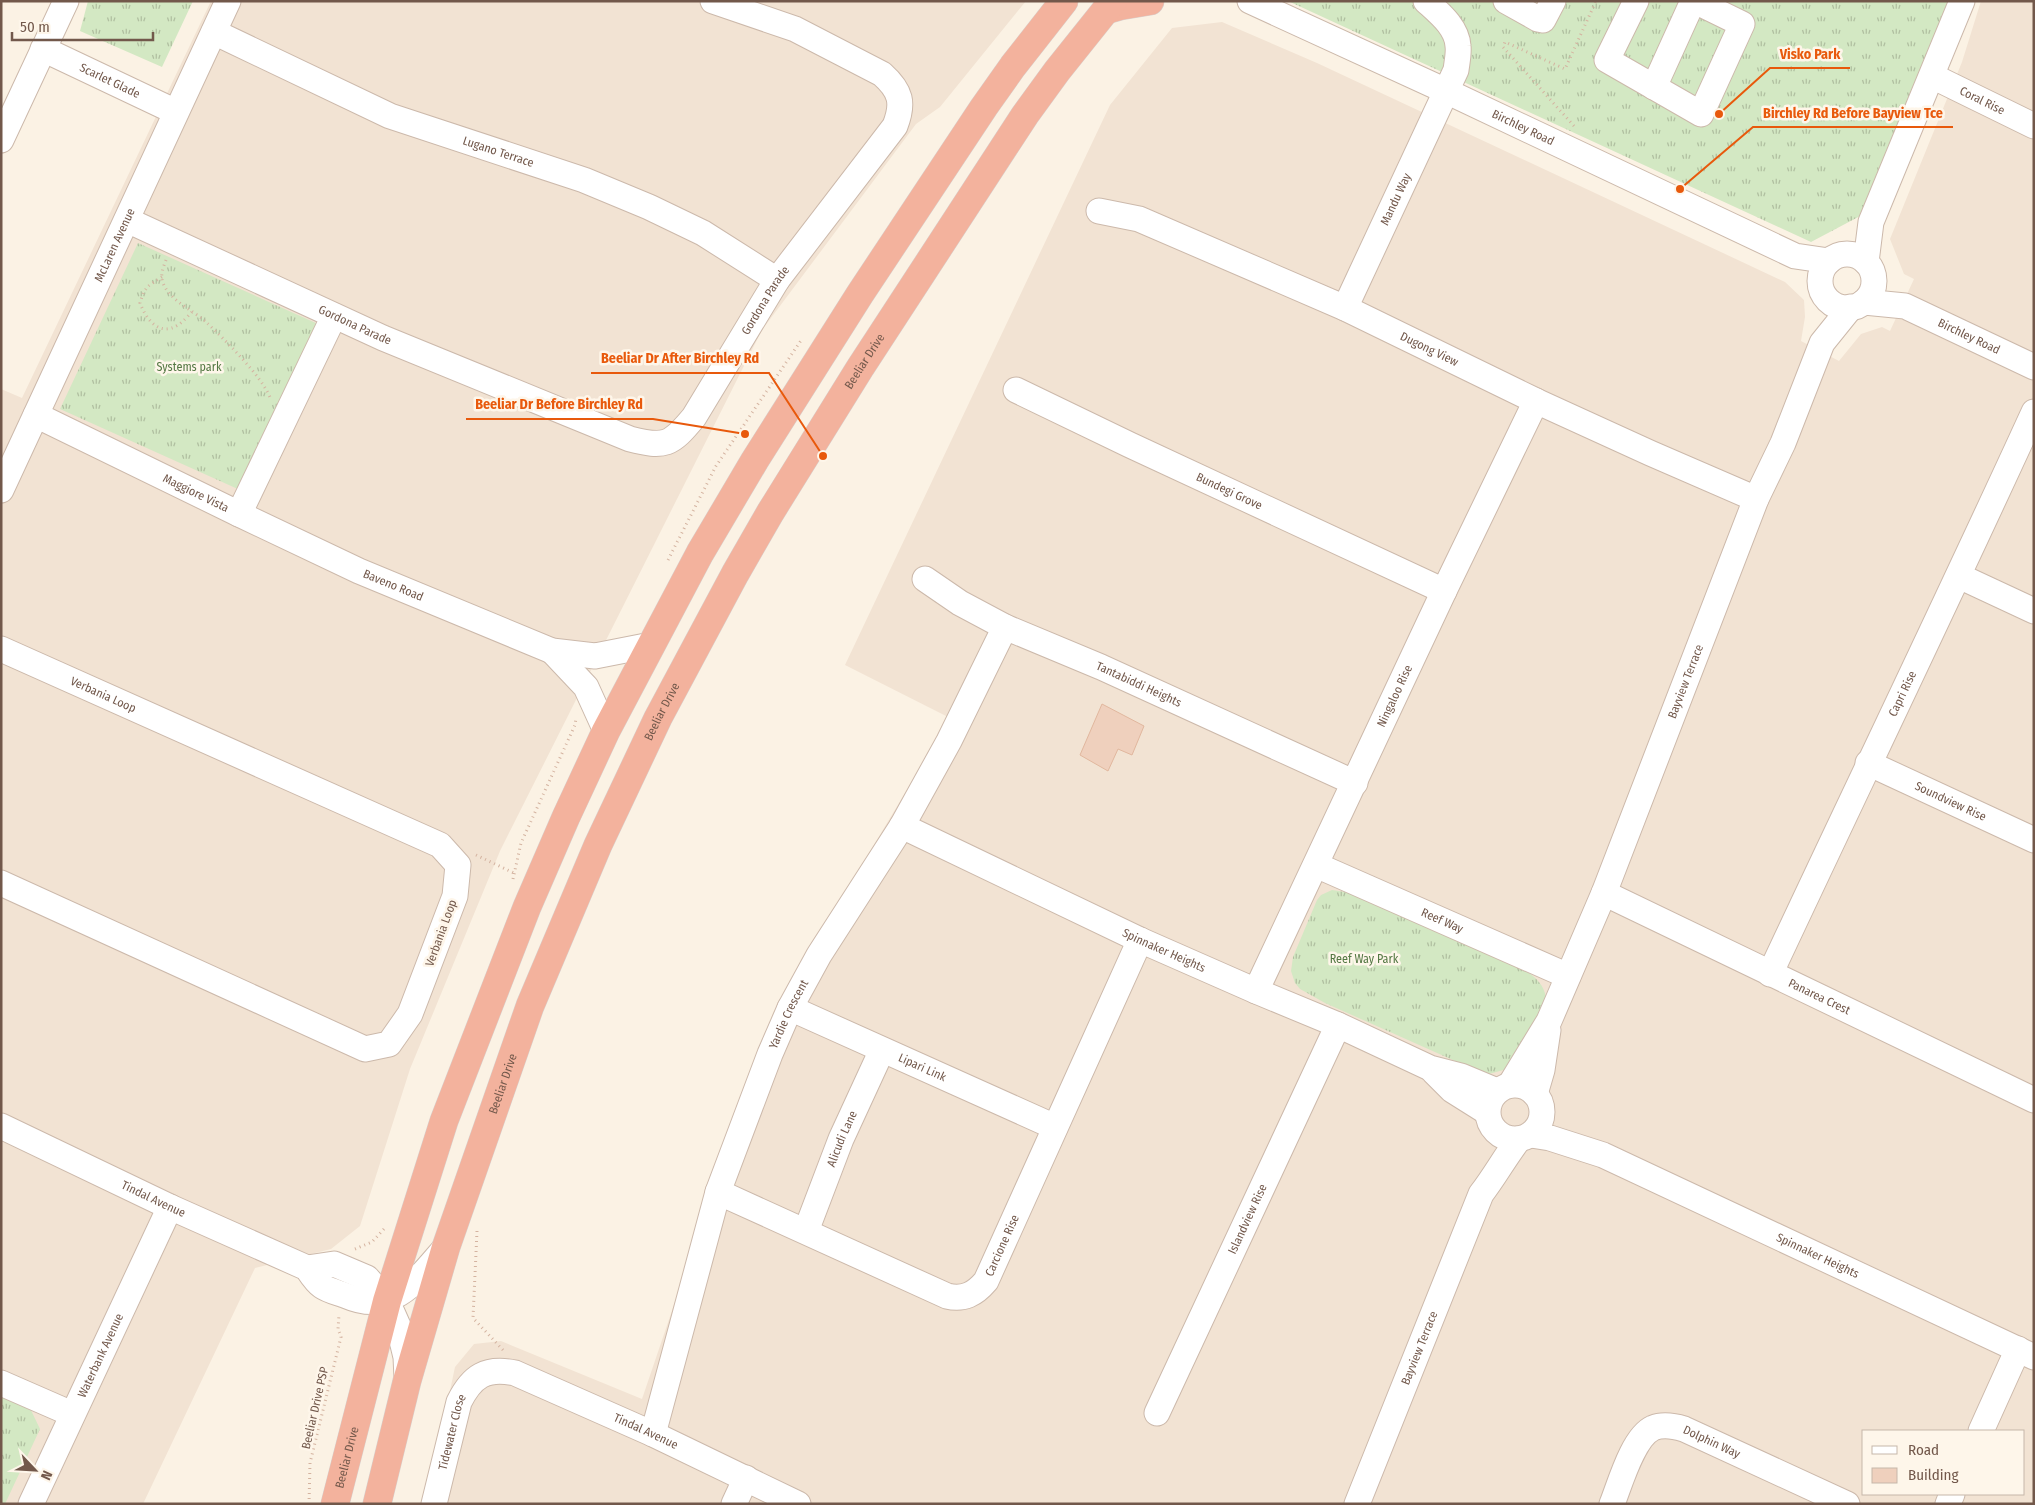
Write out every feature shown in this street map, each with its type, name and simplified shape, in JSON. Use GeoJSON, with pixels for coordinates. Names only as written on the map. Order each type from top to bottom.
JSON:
{"type":"FeatureCollection","features":[{"type":"Feature","properties":{"kind":"highway","name":"Beeliar Drive"},"geometry":{"type":"LineString","coordinates":[[335,1504],[386,1301],[444,1121],[530,898],[606,731],[700,552],[754,460],[915,212],[1013,66],[1064,1]]}},
{"type":"Feature","properties":{"kind":"highway"},"geometry":{"type":"LineString","coordinates":[[1110,6],[1150,1]]}},
{"type":"Feature","properties":{"kind":"highway","name":"Beeliar Drive"},"geometry":{"type":"LineString","coordinates":[[377,1504],[408,1381],[446,1247],[543,972],[598,845],[658,718],[735,574],[810,449],[987,172],[1056,71],[1110,6]]}},
{"type":"Feature","properties":{"kind":"highway"},"geometry":{"type":"LineString","coordinates":[[915,212],[926,220],[935,217],[982,155],[1027,90],[1056,71]]}},
{"type":"Feature","properties":{"kind":"street"},"geometry":{"type":"LineString","coordinates":[[1,140],[66,1]]}},
{"type":"Feature","properties":{"kind":"street","name":"McLaren Avenue"},"geometry":{"type":"LineString","coordinates":[[1,490],[228,1]]}},
{"type":"Feature","properties":{"kind":"street","name":"Gordona Parade"},"geometry":{"type":"LineString","coordinates":[[127,220],[383,338],[630,439],[659,445],[680,434],[694,417],[777,280],[895,126],[900,112],[899,97],[894,85],[882,74],[795,29],[713,1]]}},
{"type":"Feature","properties":{"kind":"street","name":"Birchley Road"},"geometry":{"type":"LineString","coordinates":[[1250,1],[1446,91],[1795,256],[1836,258]]}},
{"type":"Feature","properties":{"kind":"street","name":"Mandu Way"},"geometry":{"type":"LineString","coordinates":[[1346,308],[1456,70],[1458,46],[1455,35],[1450,24],[1426,1]]}},
{"type":"Feature","properties":{"kind":"street"},"geometry":{"type":"LineString","coordinates":[[1506,1],[1543,20],[1553,1]]}},
{"type":"Feature","properties":{"kind":"street"},"geometry":{"type":"LineString","coordinates":[[1636,1],[1607,60],[1654,87],[1701,114],[1742,24],[1694,1],[1654,87]]}},
{"type":"Feature","properties":{"kind":"street"},"geometry":{"type":"LineString","coordinates":[[1871,222],[1822,272],[1822,290],[1836,306],[1858,305],[1870,295],[1873,286],[1870,270],[1871,222],[1962,1]]}},
{"type":"Feature","properties":{"kind":"street","name":"Lugano Terrace"},"geometry":{"type":"LineString","coordinates":[[214,32],[390,116],[576,177],[649,208],[703,232],[777,280]]}},
{"type":"Feature","properties":{"kind":"street","name":"Scarlet Glade"},"geometry":{"type":"LineString","coordinates":[[43,49],[176,112]]}},
{"type":"Feature","properties":{"kind":"street","name":"Coral Rise"},"geometry":{"type":"LineString","coordinates":[[1932,76],[2034,126]]}},
{"type":"Feature","properties":{"kind":"street","name":"Dugong View"},"geometry":{"type":"LineString","coordinates":[[1099,211],[1140,219],[1346,308],[1536,401],[1756,499]]}},
{"type":"Feature","properties":{"kind":"street","name":"Birchley Road"},"geometry":{"type":"LineString","coordinates":[[1795,256],[1822,290]]}},
{"type":"Feature","properties":{"kind":"street"},"geometry":{"type":"LineString","coordinates":[[1836,258],[1856,256],[1870,270]]}},
{"type":"Feature","properties":{"kind":"street","name":"Birchley Road"},"geometry":{"type":"LineString","coordinates":[[1870,270],[1905,306],[2034,367]]}},
{"type":"Feature","properties":{"kind":"street","name":"Bayview Terrace"},"geometry":{"type":"LineString","coordinates":[[1482,1194],[1497,1104],[1549,1020],[1604,893],[1756,499],[1783,443],[1822,343],[1822,290]]}},
{"type":"Feature","properties":{"kind":"street","name":"Birchley Road"},"geometry":{"type":"LineString","coordinates":[[1858,305],[1905,306]]}},
{"type":"Feature","properties":{"kind":"street","name":"Bayview Terrace"},"geometry":{"type":"LineString","coordinates":[[1822,343],[1858,305]]}},
{"type":"Feature","properties":{"kind":"street","name":"Maggiore Vista"},"geometry":{"type":"LineString","coordinates":[[36,415],[239,514],[334,316]]}},
{"type":"Feature","properties":{"kind":"street","name":"Bundegi Grove"},"geometry":{"type":"LineString","coordinates":[[1016,390],[1444,591]]}},
{"type":"Feature","properties":{"kind":"street","name":"Ningaloo Rise"},"geometry":{"type":"LineString","coordinates":[[1256,991],[1444,591],[1536,401]]}},
{"type":"Feature","properties":{"kind":"street","name":"Capri Rise"},"geometry":{"type":"LineString","coordinates":[[1770,974],[1868,763],[1959,576],[2034,412]]}},
{"type":"Feature","properties":{"kind":"street","name":"Baveno Road"},"geometry":{"type":"LineString","coordinates":[[239,514],[359,571],[552,651],[595,656],[651,645]]}},
{"type":"Feature","properties":{"kind":"street"},"geometry":{"type":"LineString","coordinates":[[1959,576],[2034,611]]}},
{"type":"Feature","properties":{"kind":"street","name":"Tantabiddi Heights"},"geometry":{"type":"LineString","coordinates":[[925,579],[960,603],[1005,628],[1101,667],[1355,783]]}},
{"type":"Feature","properties":{"kind":"street","name":"Yardie Crescent"},"geometry":{"type":"LineString","coordinates":[[653,1434],[718,1192],[770,1054],[790,1008],[819,955],[902,826],[950,742],[1005,628]]}},
{"type":"Feature","properties":{"kind":"street","name":"Verbania Loop"},"geometry":{"type":"LineString","coordinates":[[1,649],[440,845],[458,866],[455,896],[410,1014],[390,1044],[365,1049],[1,883]]}},
{"type":"Feature","properties":{"kind":"street","name":"Baveno Road"},"geometry":{"type":"LineString","coordinates":[[552,651],[586,687],[606,731]]}},
{"type":"Feature","properties":{"kind":"street","name":"Soundview Rise"},"geometry":{"type":"LineString","coordinates":[[1868,763],[2034,840]]}},
{"type":"Feature","properties":{"kind":"street","name":"Spinnaker Heights"},"geometry":{"type":"LineString","coordinates":[[902,826],[1140,940],[1338,1025],[1430,1068],[1452,1090],[1497,1104]]}},
{"type":"Feature","properties":{"kind":"street","name":"Reef Way"},"geometry":{"type":"LineString","coordinates":[[1316,865],[1568,976]]}},
{"type":"Feature","properties":{"kind":"street","name":"Panarea Crest"},"geometry":{"type":"LineString","coordinates":[[1604,893],[2034,1100]]}},
{"type":"Feature","properties":{"kind":"street","name":"Carcione Rise"},"geometry":{"type":"LineString","coordinates":[[718,1192],[947,1296],[958,1298],[969,1296],[986,1281],[1140,940]]}},
{"type":"Feature","properties":{"kind":"street","name":"Lipari Link"},"geometry":{"type":"LineString","coordinates":[[790,1008],[1055,1127]]}},
{"type":"Feature","properties":{"kind":"street","name":"Bayview Terrace"},"geometry":{"type":"LineString","coordinates":[[1538,1101],[1549,1020]]}},
{"type":"Feature","properties":{"kind":"street","name":"Islandview Rise"},"geometry":{"type":"LineString","coordinates":[[1157,1413],[1338,1025]]}},
{"type":"Feature","properties":{"kind":"street","name":"Alicudi Lane"},"geometry":{"type":"LineString","coordinates":[[806,1231],[842,1139],[882,1050]]}},
{"type":"Feature","properties":{"kind":"street"},"geometry":{"type":"LineString","coordinates":[[1524,1086],[1538,1101],[1539,1125],[1525,1137],[1506,1138],[1497,1104],[1524,1086]]}},
{"type":"Feature","properties":{"kind":"street","name":"Spinnaker Heights"},"geometry":{"type":"LineString","coordinates":[[1538,1101],[1562,1124],[1588,1138],[1603,1155]]}},
{"type":"Feature","properties":{"kind":"street","name":"Tindal Avenue"},"geometry":{"type":"LineString","coordinates":[[1,1126],[170,1207],[307,1268],[322,1286],[358,1301],[386,1301]]}},
{"type":"Feature","properties":{"kind":"street","name":"Bayview Terrace"},"geometry":{"type":"LineString","coordinates":[[1357,1504],[1482,1194],[1508,1153],[1525,1137]]}},
{"type":"Feature","properties":{"kind":"street","name":"Spinnaker Heights"},"geometry":{"type":"LineString","coordinates":[[1525,1137],[1550,1138],[1603,1155],[2026,1353]]}},
{"type":"Feature","properties":{"kind":"street","name":"Waterbank Avenue"},"geometry":{"type":"LineString","coordinates":[[31,1504],[170,1207]]}},
{"type":"Feature","properties":{"kind":"street"},"geometry":{"type":"LineString","coordinates":[[408,1381],[400,1328],[386,1301],[412,1285],[446,1247]]}},
{"type":"Feature","properties":{"kind":"street"},"geometry":{"type":"LineString","coordinates":[[1981,1430],[2026,1353]]}},
{"type":"Feature","properties":{"kind":"street","name":"Tindal Avenue"},"geometry":{"type":"LineString","coordinates":[[488,1371],[501,1370],[515,1373],[653,1434],[798,1504]]}},
{"type":"Feature","properties":{"kind":"street","name":"Tidewater Close"},"geometry":{"type":"LineString","coordinates":[[434,1504],[459,1402],[466,1388],[488,1371]]}},
{"type":"Feature","properties":{"kind":"street"},"geometry":{"type":"LineString","coordinates":[[1,1383],[72,1414]]}},
{"type":"Feature","properties":{"kind":"street","name":"Dolphin Way"},"geometry":{"type":"LineString","coordinates":[[1612,1504],[1637,1444],[1644,1434],[1652,1428],[1671,1426],[1684,1429],[1847,1504]]}},
{"type":"Feature","properties":{"kind":"street"},"geometry":{"type":"LineString","coordinates":[[734,1504],[746,1478]]}},
{"type":"Feature","properties":{"kind":"path"},"geometry":{"type":"LineString","coordinates":[[1577,130],[1503,47],[1505,42],[1566,69],[1596,1]]}},
{"type":"Feature","properties":{"kind":"path"},"geometry":{"type":"LineString","coordinates":[[175,242],[165,262],[162,277],[163,283],[171,294],[206,322],[251,369],[270,396],[272,406]]}},
{"type":"Feature","properties":{"kind":"path"},"geometry":{"type":"LineString","coordinates":[[162,277],[146,287],[140,303],[149,321],[160,327],[168,328],[178,325],[192,312]]}},
{"type":"Feature","properties":{"kind":"path"},"geometry":{"type":"LineString","coordinates":[[478,1230],[473,1318],[507,1353]]}},
{"type":"Feature","properties":{"kind":"path","name":"Beeliar Drive PSP"},"geometry":{"type":"LineString","coordinates":[[309,1504],[310,1463],[341,1336],[338,1329],[339,1317]]}},
{"type":"Feature","properties":{"kind":"shaded area"},"geometry":{"type":"Polygon","coordinates":[[[211,1],[1026,1],[940,107],[916,124],[762,330],[500,851],[410,1069],[360,1226],[331,1249],[255,1268],[143,1504],[1,1504],[1,389],[22,398],[211,1]]]}},
{"type":"Feature","properties":{"kind":"shaded area"},"geometry":{"type":"Polygon","coordinates":[[[1981,1],[2034,1],[2034,1504],[426,1504],[455,1367],[474,1344],[501,1341],[642,1399],[773,1013],[950,718],[845,665],[1110,105],[1172,28],[1222,22],[1317,63],[1785,282],[1804,300],[1805,317],[1801,341],[1839,361],[1861,334],[1882,327],[1890,331],[1914,279],[1904,274],[1890,239],[1962,62],[1981,1]]]}},
{"type":"Feature","properties":{"kind":"green space"},"geometry":{"type":"Polygon","coordinates":[[[88,1],[193,1],[162,67],[80,31],[88,1]]]}},
{"type":"Feature","properties":{"kind":"green space"},"geometry":{"type":"Polygon","coordinates":[[[1288,1],[1949,1],[1862,215],[1811,242],[1288,1]]]}},
{"type":"Feature","properties":{"kind":"green space","name":"Systems park"},"geometry":{"type":"Polygon","coordinates":[[[138,243],[318,324],[240,490],[60,409],[138,243]]]}},
{"type":"Feature","properties":{"kind":"green space","name":"Reef Way Park"},"geometry":{"type":"Polygon","coordinates":[[[1332,890],[1352,893],[1529,973],[1536,979],[1544,990],[1546,1004],[1507,1069],[1489,1074],[1473,1069],[1325,1003],[1300,989],[1295,983],[1291,971],[1293,957],[1317,900],[1321,895],[1332,890]]]}},
{"type":"Feature","properties":{"kind":"green space"},"geometry":{"type":"Polygon","coordinates":[[[1,1392],[29,1406],[40,1429],[5,1504],[1,1504],[1,1392]]]}},
{"type":"Feature","properties":{"kind":"building"},"geometry":{"type":"Polygon","coordinates":[[[1102,704],[1144,726],[1132,755],[1118,749],[1108,771],[1080,755],[1102,704]]]}},
{"type":"Feature","properties":{"kind":"place","name":"Visko Park"},"geometry":{"type":"Point","coordinates":[1719,114]}},
{"type":"Feature","properties":{"kind":"place","name":"Birchley Rd Before Bayview Tce"},"geometry":{"type":"Point","coordinates":[1680,189]}},
{"type":"Feature","properties":{"kind":"place","name":"Beeliar Dr Before Birchley Rd"},"geometry":{"type":"Point","coordinates":[745,434]}},
{"type":"Feature","properties":{"kind":"place","name":"Beeliar Dr After Birchley Rd"},"geometry":{"type":"Point","coordinates":[823,456]}}]}
